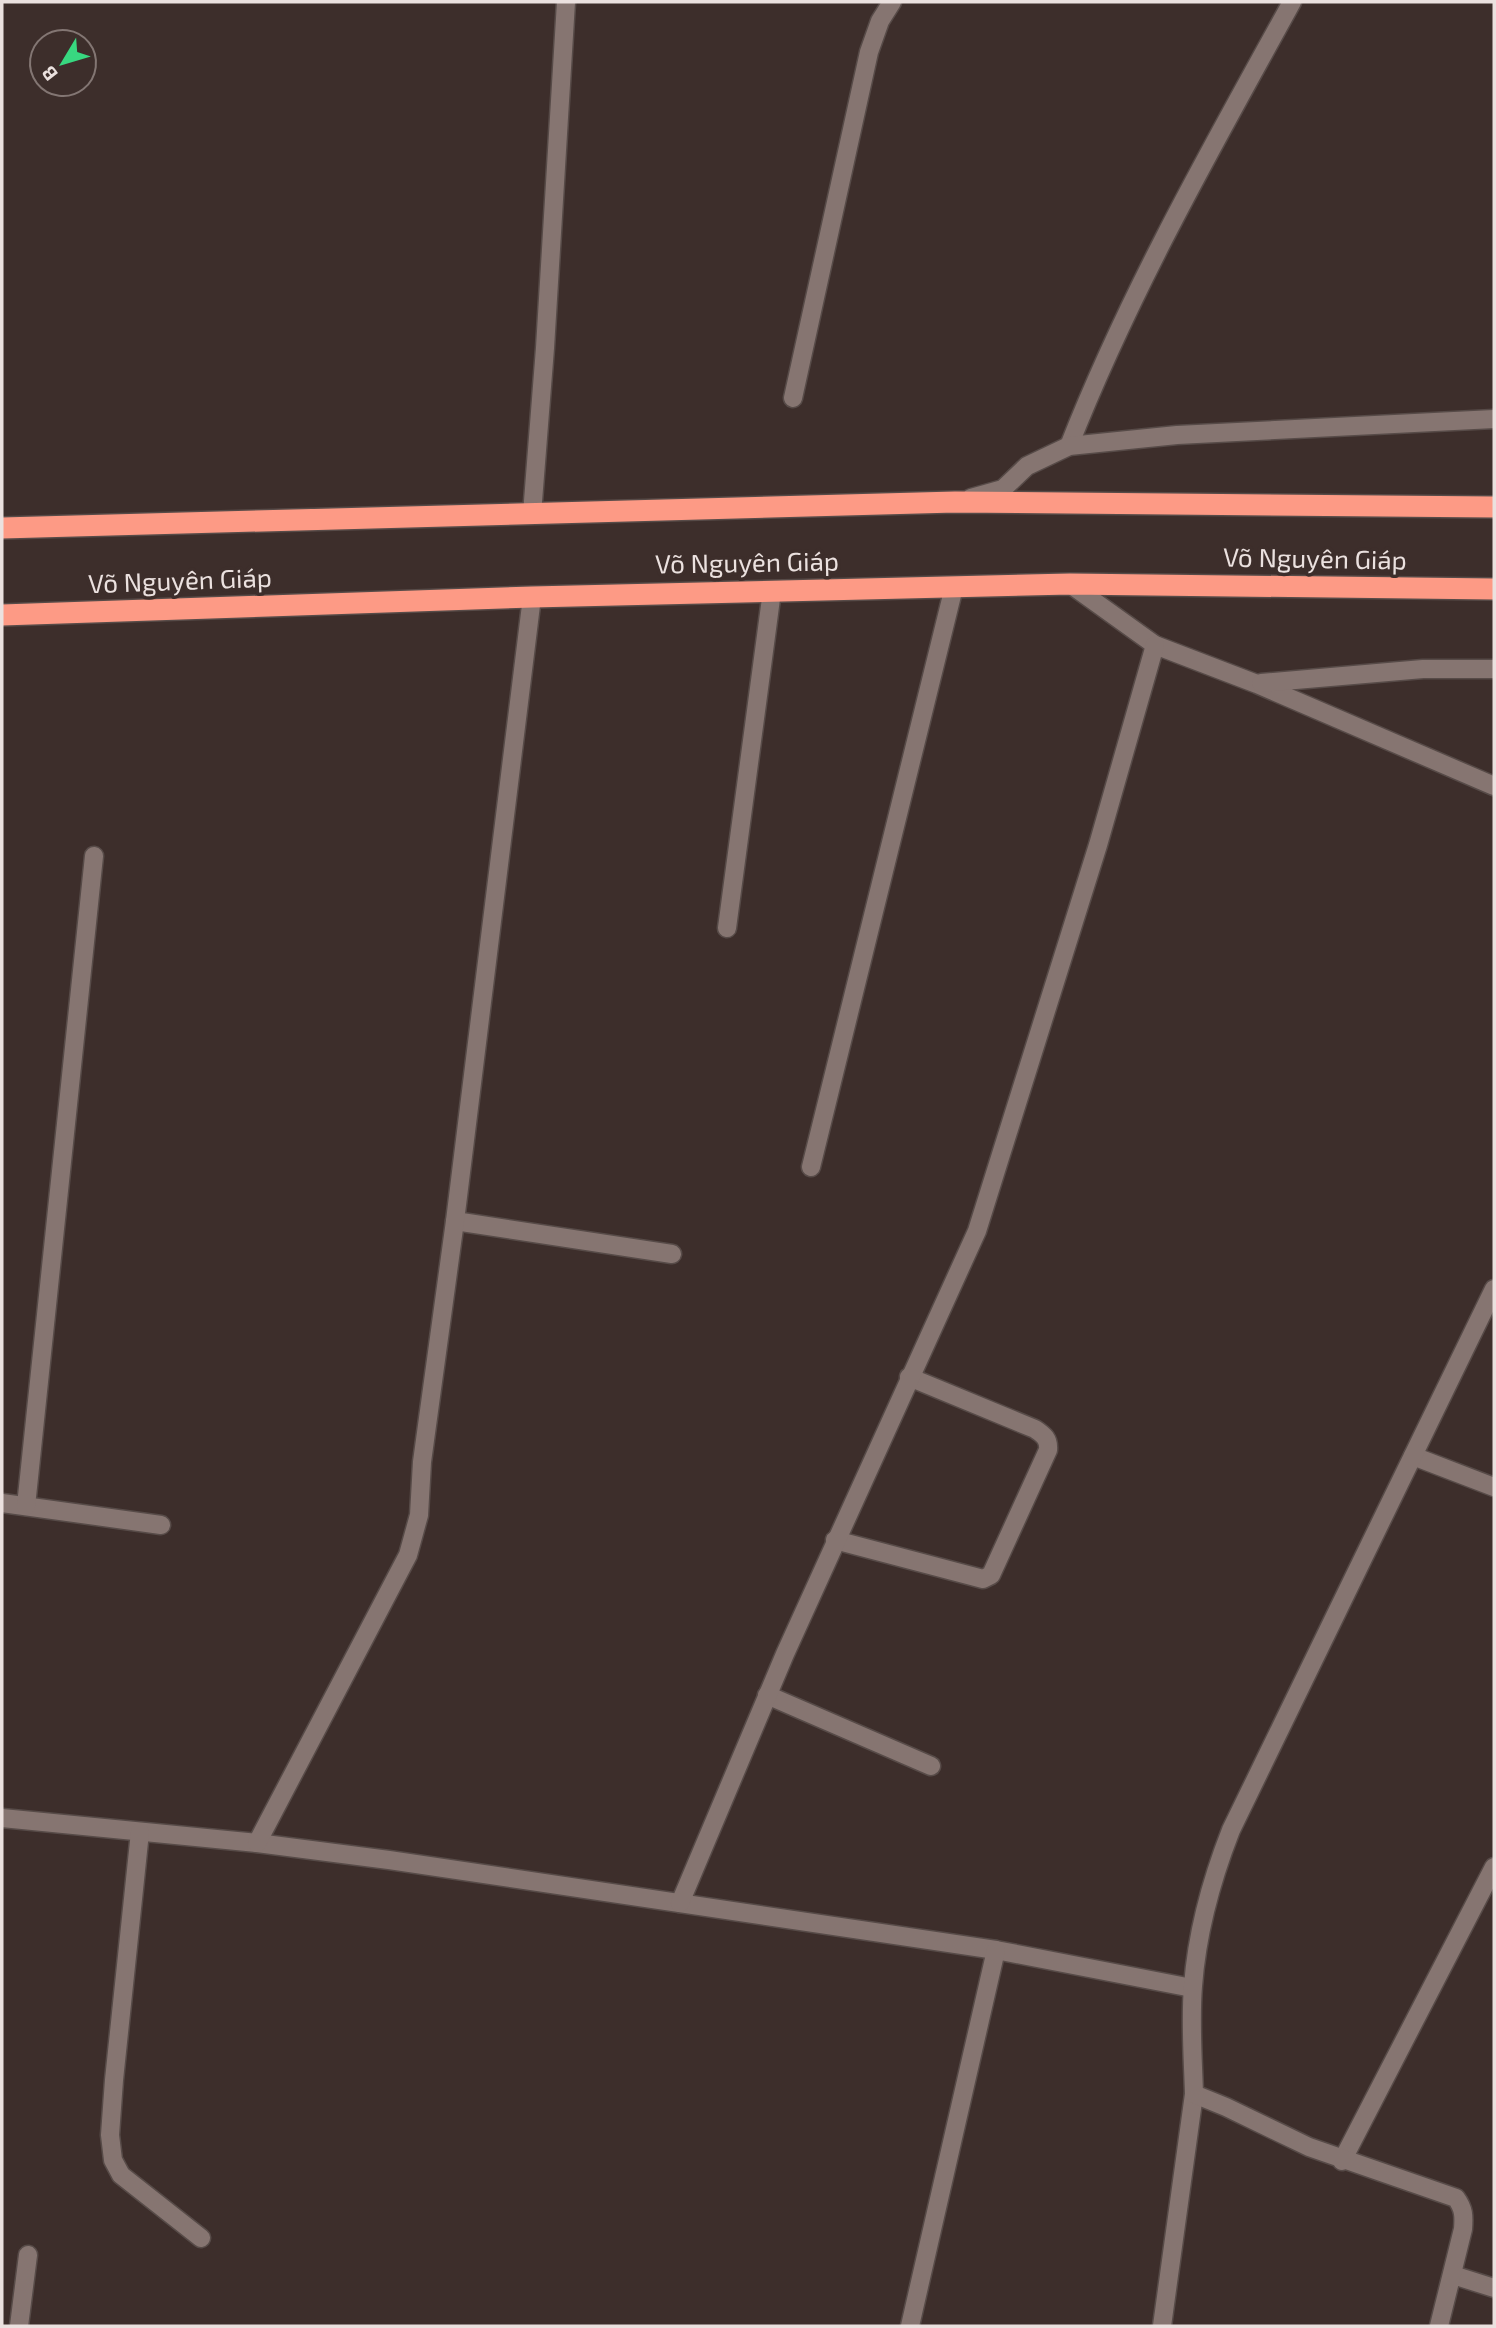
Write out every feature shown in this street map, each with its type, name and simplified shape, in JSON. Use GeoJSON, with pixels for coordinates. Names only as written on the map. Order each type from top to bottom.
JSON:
{"type":"FeatureCollection","features":[{"type":"Feature","properties":{"kind":"highway","name":"Võ Nguyên Giáp"},"geometry":{"type":"LineString","coordinates":[[2,528],[955,502],[1494,507]]}},
{"type":"Feature","properties":{"kind":"highway","name":"Võ Nguyên Giáp"},"geometry":{"type":"LineString","coordinates":[[2,615],[532,597],[1070,584],[1494,589]]}},
{"type":"Feature","properties":{"kind":"street"},"geometry":{"type":"LineString","coordinates":[[532,514],[566,2]]}},
{"type":"Feature","properties":{"kind":"street"},"geometry":{"type":"LineString","coordinates":[[793,398],[869,52],[880,21],[892,2]]}},
{"type":"Feature","properties":{"kind":"street"},"geometry":{"type":"LineString","coordinates":[[1069,446],[1097,374],[1161,239],[1292,2]]}},
{"type":"Feature","properties":{"kind":"street"},"geometry":{"type":"LineString","coordinates":[[955,502],[1003,489],[1027,466],[1069,446],[1177,435],[1494,419]]}},
{"type":"Feature","properties":{"kind":"street"},"geometry":{"type":"LineString","coordinates":[[1070,584],[1155,645],[1257,684],[1494,786]]}},
{"type":"Feature","properties":{"kind":"street"},"geometry":{"type":"LineString","coordinates":[[811,1167],[954,587]]}},
{"type":"Feature","properties":{"kind":"street"},"geometry":{"type":"LineString","coordinates":[[727,928],[772,591]]}},
{"type":"Feature","properties":{"kind":"street"},"geometry":{"type":"LineString","coordinates":[[257,1843],[408,1555],[419,1515],[422,1462],[455,1221],[532,597]]}},
{"type":"Feature","properties":{"kind":"street"},"geometry":{"type":"LineString","coordinates":[[680,1903],[835,1540],[977,1231],[1098,845],[1155,645]]}},
{"type":"Feature","properties":{"kind":"street"},"geometry":{"type":"LineString","coordinates":[[1257,684],[1423,669],[1494,669]]}},
{"type":"Feature","properties":{"kind":"street"},"geometry":{"type":"LineString","coordinates":[[26,1506],[94,856]]}},
{"type":"Feature","properties":{"kind":"street"},"geometry":{"type":"LineString","coordinates":[[455,1221],[672,1254]]}},
{"type":"Feature","properties":{"kind":"street"},"geometry":{"type":"LineString","coordinates":[[1161,2326],[1194,2094],[1192,1988],[1210,1887],[1231,1830],[1494,1289]]}},
{"type":"Feature","properties":{"kind":"street"},"geometry":{"type":"LineString","coordinates":[[835,1540],[983,1579],[991,1575],[1048,1450],[1049,1444],[1045,1436],[1035,1429],[909,1377]]}},
{"type":"Feature","properties":{"kind":"street"},"geometry":{"type":"LineString","coordinates":[[1413,1456],[1494,1487]]}},
{"type":"Feature","properties":{"kind":"street"},"geometry":{"type":"LineString","coordinates":[[2,1503],[162,1525]]}},
{"type":"Feature","properties":{"kind":"street"},"geometry":{"type":"LineString","coordinates":[[767,1695],[931,1766]]}},
{"type":"Feature","properties":{"kind":"street"},"geometry":{"type":"LineString","coordinates":[[2,1818],[257,1843],[389,1860],[996,1950],[1192,1988]]}},
{"type":"Feature","properties":{"kind":"street"},"geometry":{"type":"LineString","coordinates":[[140,1832],[114,2080],[110,2136],[113,2160],[121,2175],[201,2238]]}},
{"type":"Feature","properties":{"kind":"street"},"geometry":{"type":"LineString","coordinates":[[1342,2161],[1494,1867]]}},
{"type":"Feature","properties":{"kind":"street"},"geometry":{"type":"LineString","coordinates":[[910,2326],[996,1950]]}},
{"type":"Feature","properties":{"kind":"street"},"geometry":{"type":"LineString","coordinates":[[1194,2094],[1342,2161],[1456,2198],[1464,2213],[1460,2249],[1439,2326]]}},
{"type":"Feature","properties":{"kind":"street"},"geometry":{"type":"LineString","coordinates":[[19,2326],[28,2255]]}},
{"type":"Feature","properties":{"kind":"street"},"geometry":{"type":"LineString","coordinates":[[1453,2275],[1494,2288]]}}]}
